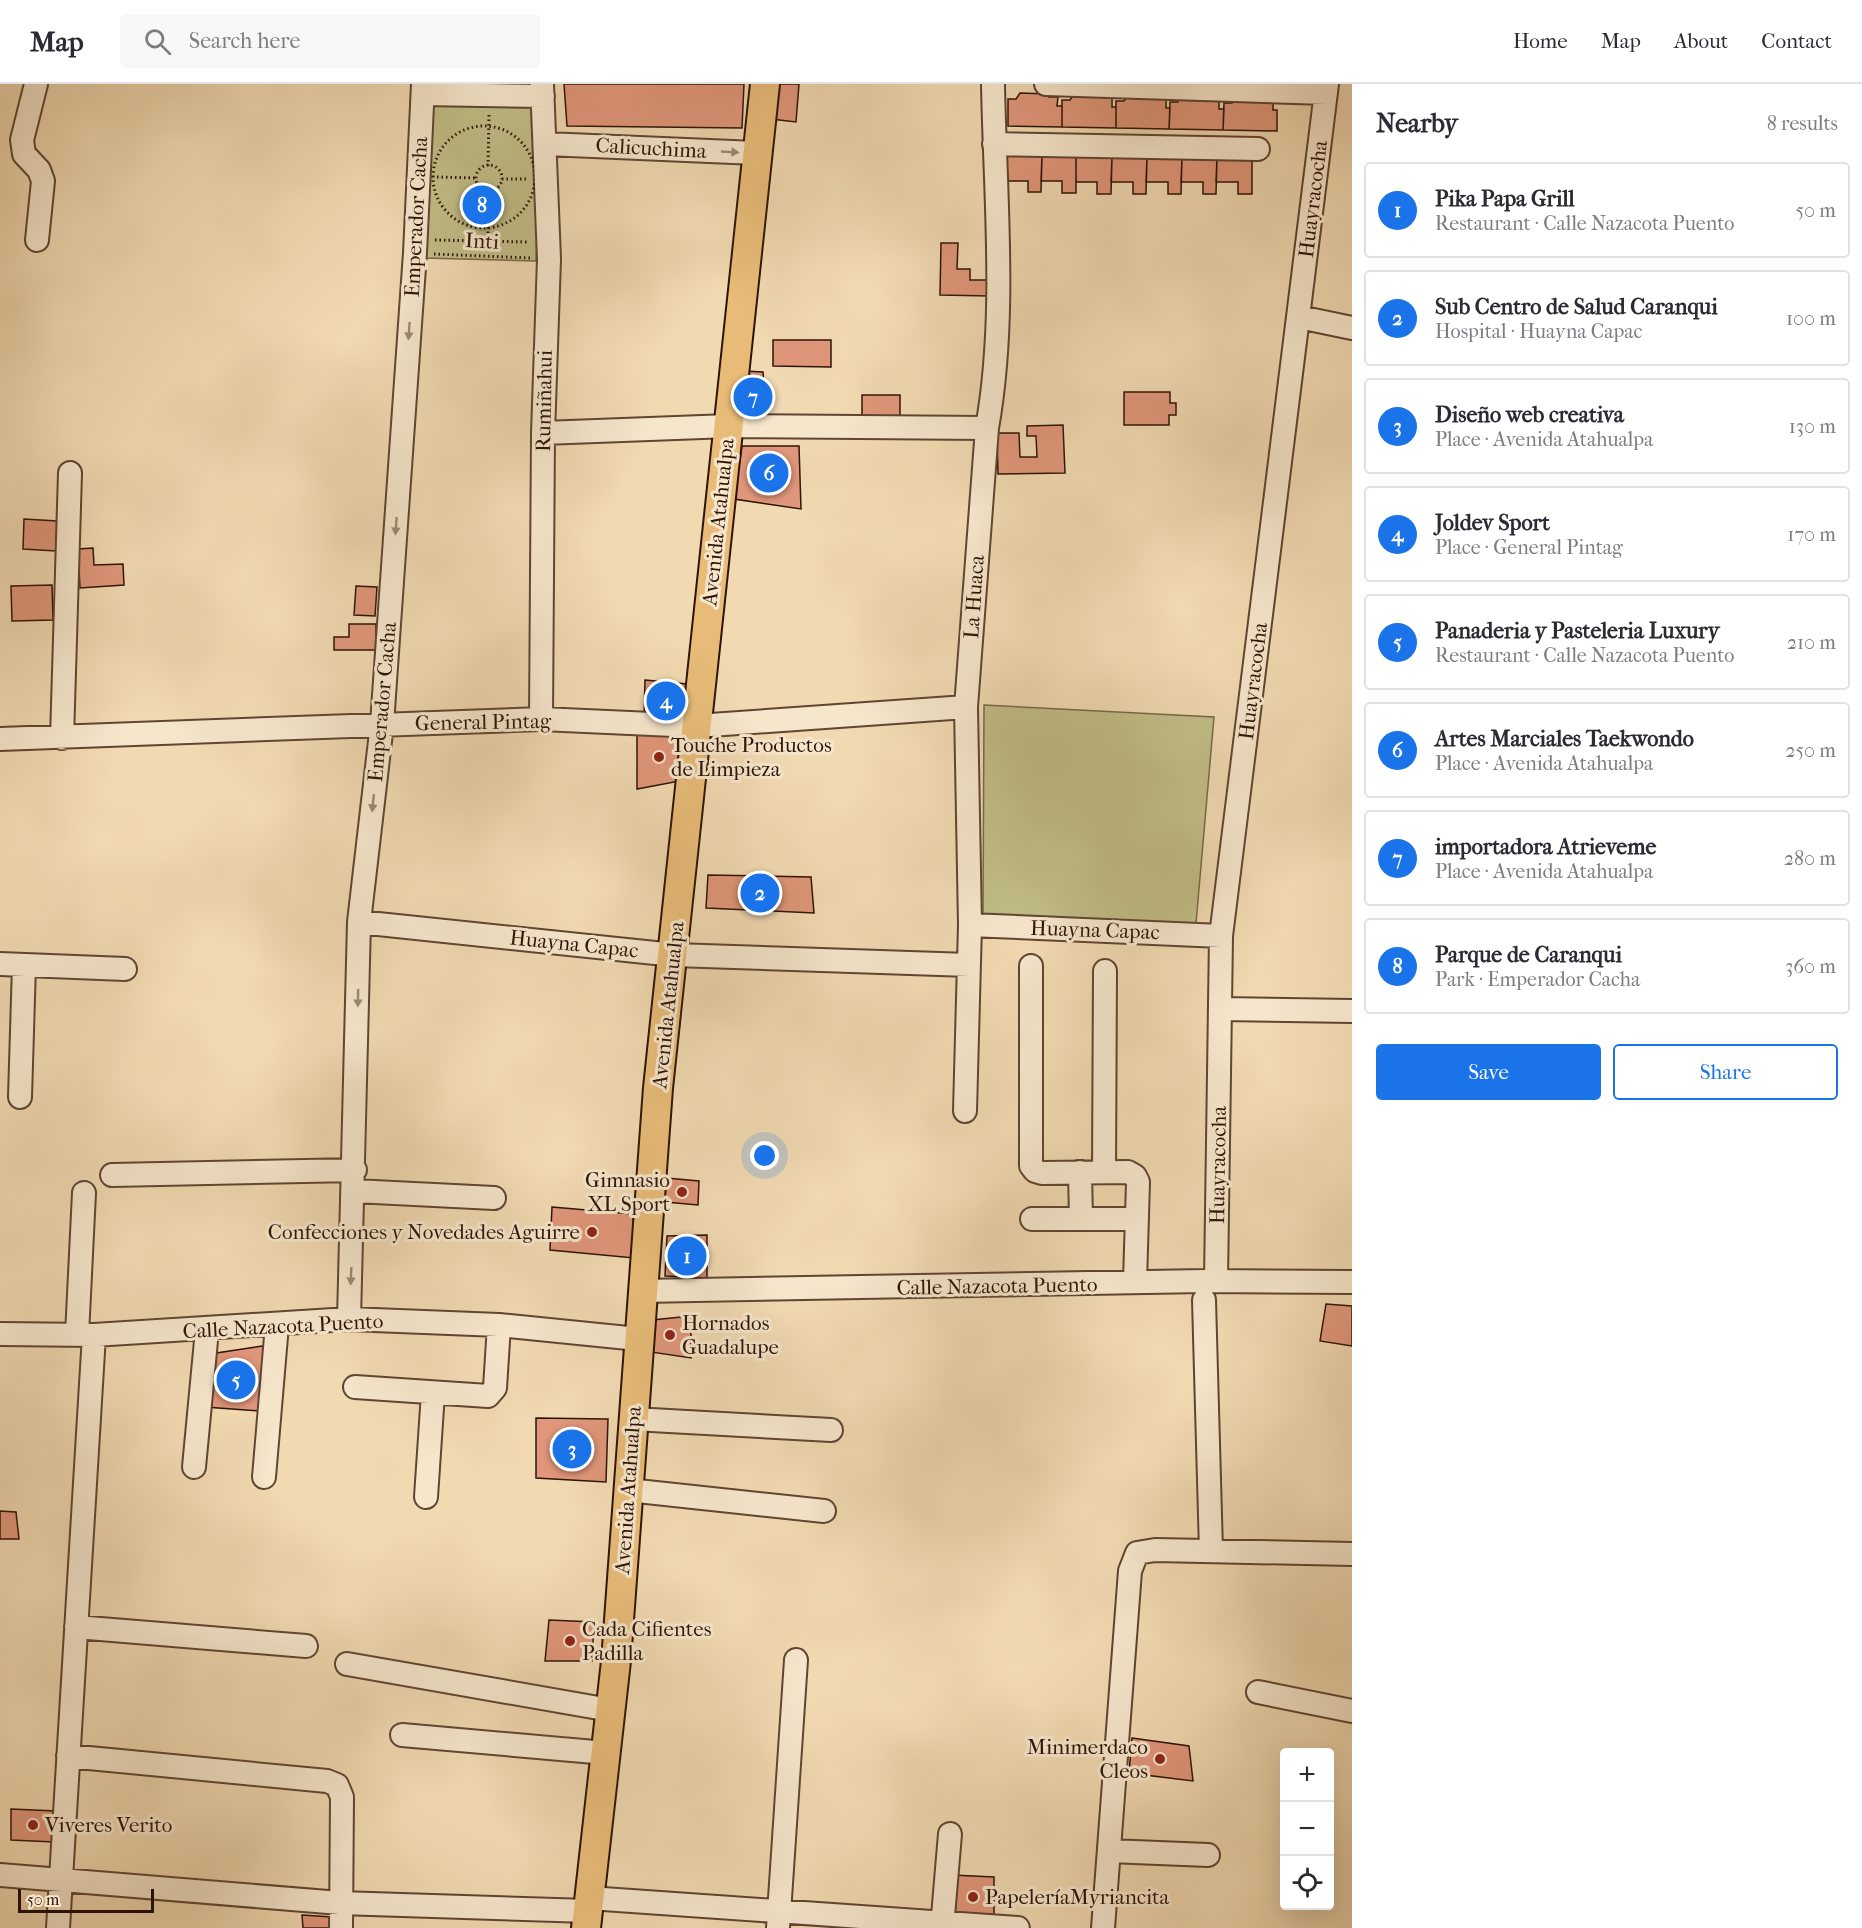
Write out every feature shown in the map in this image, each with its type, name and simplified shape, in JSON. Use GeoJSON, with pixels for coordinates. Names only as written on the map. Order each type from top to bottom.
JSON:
{"type":"FeatureCollection","features":[{"type":"Feature","properties":{"kind":"main road","name":"Avenida Atahualpa"},"geometry":{"type":"LineString","coordinates":[[588,1912],[616,1661],[658,1088],[674,955],[696,726],[765,84]]}},
{"type":"Feature","properties":{"kind":"street"},"geometry":{"type":"LineString","coordinates":[[36,84],[22,140],[24,154],[39,170],[43,181],[37,240]]}},
{"type":"Feature","properties":{"kind":"street","name":"La Huaca"},"geometry":{"type":"LineString","coordinates":[[965,1111],[970,925],[966,707],[987,428],[994,388],[998,263],[993,84]]}},
{"type":"Feature","properties":{"kind":"street"},"geometry":{"type":"LineString","coordinates":[[1046,84],[1326,88]]}},
{"type":"Feature","properties":{"kind":"street","name":"Huayracocha"},"geometry":{"type":"LineString","coordinates":[[1216,1281],[1221,936],[1326,88]]}},
{"type":"Feature","properties":{"kind":"street"},"geometry":{"type":"LineString","coordinates":[[423,89],[543,90]]}},
{"type":"Feature","properties":{"kind":"street","name":"Emperador Cacha"},"geometry":{"type":"LineString","coordinates":[[349,1319],[355,1181],[359,922],[382,724],[423,246],[423,89]]}},
{"type":"Feature","properties":{"kind":"street","name":"Rumiñahui"},"geometry":{"type":"LineString","coordinates":[[541,719],[543,433],[541,148],[543,90]]}},
{"type":"Feature","properties":{"kind":"street"},"geometry":{"type":"LineString","coordinates":[[994,144],[1258,149]]}},
{"type":"Feature","properties":{"kind":"street","name":"Calicuchima"},"geometry":{"type":"LineString","coordinates":[[541,148],[756,153]]}},
{"type":"Feature","properties":{"kind":"street"},"geometry":{"type":"LineString","coordinates":[[1299,317],[1352,328]]}},
{"type":"Feature","properties":{"kind":"street"},"geometry":{"type":"LineString","coordinates":[[543,433],[729,426],[987,428]]}},
{"type":"Feature","properties":{"kind":"street"},"geometry":{"type":"LineString","coordinates":[[62,738],[70,473]]}},
{"type":"Feature","properties":{"kind":"street","name":"General Pintag"},"geometry":{"type":"LineString","coordinates":[[0,739],[541,719],[696,726],[966,707]]}},
{"type":"Feature","properties":{"kind":"street","name":"Huayna Capac"},"geometry":{"type":"LineString","coordinates":[[359,922],[674,955],[969,965]]}},
{"type":"Feature","properties":{"kind":"street","name":"Huayna Capac"},"geometry":{"type":"LineString","coordinates":[[970,925],[1221,936]]}},
{"type":"Feature","properties":{"kind":"street"},"geometry":{"type":"LineString","coordinates":[[0,964],[125,969]]}},
{"type":"Feature","properties":{"kind":"street"},"geometry":{"type":"LineString","coordinates":[[20,1097],[24,965]]}},
{"type":"Feature","properties":{"kind":"street"},"geometry":{"type":"LineString","coordinates":[[1031,966],[1032,1166],[1035,1171],[1041,1173],[1128,1172],[1135,1176],[1138,1182],[1135,1282]]}},
{"type":"Feature","properties":{"kind":"street"},"geometry":{"type":"LineString","coordinates":[[1104,1172],[1105,971]]}},
{"type":"Feature","properties":{"kind":"street"},"geometry":{"type":"LineString","coordinates":[[1220,1009],[1352,1011]]}},
{"type":"Feature","properties":{"kind":"street"},"geometry":{"type":"LineString","coordinates":[[1080,1172],[1081,1219]]}},
{"type":"Feature","properties":{"kind":"street"},"geometry":{"type":"LineString","coordinates":[[112,1175],[355,1181],[494,1198]]}},
{"type":"Feature","properties":{"kind":"street"},"geometry":{"type":"LineString","coordinates":[[58,1928],[76,1627],[85,1335],[84,1193]]}},
{"type":"Feature","properties":{"kind":"street"},"geometry":{"type":"LineString","coordinates":[[1032,1219],[1137,1218]]}},
{"type":"Feature","properties":{"kind":"street","name":"Calle Nazacota Puento"},"geometry":{"type":"LineString","coordinates":[[642,1291],[1135,1282],[1352,1282]]}},
{"type":"Feature","properties":{"kind":"street"},"geometry":{"type":"LineString","coordinates":[[1204,1300],[1211,1551]]}},
{"type":"Feature","properties":{"kind":"street","name":"Calle Nazacota Puento"},"geometry":{"type":"LineString","coordinates":[[0,1334],[85,1335],[207,1330],[349,1319],[499,1325],[638,1340]]}},
{"type":"Feature","properties":{"kind":"street"},"geometry":{"type":"LineString","coordinates":[[264,1477],[277,1325]]}},
{"type":"Feature","properties":{"kind":"street"},"geometry":{"type":"LineString","coordinates":[[355,1387],[488,1395],[495,1388],[499,1325]]}},
{"type":"Feature","properties":{"kind":"street"},"geometry":{"type":"LineString","coordinates":[[194,1467],[207,1330]]}},
{"type":"Feature","properties":{"kind":"street"},"geometry":{"type":"LineString","coordinates":[[426,1497],[433,1393]]}},
{"type":"Feature","properties":{"kind":"street"},"geometry":{"type":"LineString","coordinates":[[633,1419],[831,1430]]}},
{"type":"Feature","properties":{"kind":"street"},"geometry":{"type":"LineString","coordinates":[[628,1490],[825,1511]]}},
{"type":"Feature","properties":{"kind":"street"},"geometry":{"type":"LineString","coordinates":[[1103,1928],[1130,1571],[1137,1553],[1155,1550],[1352,1554]]}},
{"type":"Feature","properties":{"kind":"street"},"geometry":{"type":"LineString","coordinates":[[76,1627],[306,1646]]}},
{"type":"Feature","properties":{"kind":"street"},"geometry":{"type":"LineString","coordinates":[[779,1920],[796,1660]]}},
{"type":"Feature","properties":{"kind":"street"},"geometry":{"type":"LineString","coordinates":[[347,1664],[610,1710]]}},
{"type":"Feature","properties":{"kind":"street"},"geometry":{"type":"LineString","coordinates":[[1258,1692],[1352,1711]]}},
{"type":"Feature","properties":{"kind":"street"},"geometry":{"type":"LineString","coordinates":[[402,1735],[606,1753]]}},
{"type":"Feature","properties":{"kind":"street"},"geometry":{"type":"LineString","coordinates":[[68,1756],[327,1781],[337,1785],[342,1797],[341,1928]]}},
{"type":"Feature","properties":{"kind":"street"},"geometry":{"type":"LineString","coordinates":[[942,1925],[950,1834]]}},
{"type":"Feature","properties":{"kind":"street"},"geometry":{"type":"LineString","coordinates":[[1109,1851],[1208,1855]]}},
{"type":"Feature","properties":{"kind":"street"},"geometry":{"type":"LineString","coordinates":[[0,1875],[340,1903],[1018,1928]]}},
{"type":"Feature","properties":{"kind":"path"},"geometry":{"type":"LineString","coordinates":[[488,166],[489,111]]}},
{"type":"Feature","properties":{"kind":"path"},"geometry":{"type":"LineString","coordinates":[[489,126],[507,131],[521,141],[532,156],[536,179],[535,190],[527,207],[514,219],[498,227],[488,228],[463,224],[449,216],[439,203],[432,172],[436,156],[452,138],[473,127],[489,126]]}},
{"type":"Feature","properties":{"kind":"path"},"geometry":{"type":"LineString","coordinates":[[535,208],[536,173],[541,148]]}},
{"type":"Feature","properties":{"kind":"path"},"geometry":{"type":"LineString","coordinates":[[431,206],[433,151]]}},
{"type":"Feature","properties":{"kind":"path"},"geometry":{"type":"LineString","coordinates":[[488,166],[498,169],[501,178],[497,188],[488,191],[478,186],[476,178],[479,170],[488,166]]}},
{"type":"Feature","properties":{"kind":"path"},"geometry":{"type":"LineString","coordinates":[[433,177],[476,178]]}},
{"type":"Feature","properties":{"kind":"path"},"geometry":{"type":"LineString","coordinates":[[501,178],[536,179]]}},
{"type":"Feature","properties":{"kind":"path"},"geometry":{"type":"LineString","coordinates":[[488,191],[488,241]]}},
{"type":"Feature","properties":{"kind":"path"},"geometry":{"type":"LineString","coordinates":[[423,246],[488,241],[541,251]]}},
{"type":"Feature","properties":{"kind":"path","name":"Inti"},"geometry":{"type":"LineString","coordinates":[[423,246],[541,251]]}},
{"type":"Feature","properties":{"kind":"shaded area"},"geometry":{"type":"Polygon","coordinates":[[[429,96],[541,98],[536,261],[424,258],[429,96]]]}},
{"type":"Feature","properties":{"kind":"shaded area"},"geometry":{"type":"Polygon","coordinates":[[[984,705],[1214,717],[1196,923],[983,916],[984,705]]]}},
{"type":"Feature","properties":{"kind":"building"},"geometry":{"type":"Polygon","coordinates":[[[564,84],[744,84],[742,128],[567,126],[564,84]]]}},
{"type":"Feature","properties":{"kind":"building"},"geometry":{"type":"Polygon","coordinates":[[[775,84],[799,84],[796,122],[771,119],[775,84]]]}},
{"type":"Feature","properties":{"kind":"building"},"geometry":{"type":"Polygon","coordinates":[[[1020,93],[1049,94],[1049,97],[1058,97],[1057,106],[1062,106],[1062,127],[1008,126],[1008,99],[1016,99],[1020,93]]]}},
{"type":"Feature","properties":{"kind":"building"},"geometry":{"type":"Polygon","coordinates":[[[1074,94],[1103,95],[1103,98],[1112,98],[1112,107],[1116,107],[1116,128],[1062,127],[1062,100],[1070,100],[1074,94]]]}},
{"type":"Feature","properties":{"kind":"building"},"geometry":{"type":"Polygon","coordinates":[[[1128,95],[1157,96],[1157,99],[1166,99],[1166,108],[1170,108],[1169,129],[1116,128],[1116,101],[1124,101],[1128,95]]]}},
{"type":"Feature","properties":{"kind":"building"},"geometry":{"type":"Polygon","coordinates":[[[1178,100],[1219,100],[1219,109],[1224,109],[1223,130],[1169,129],[1170,102],[1178,102],[1178,100]]]}},
{"type":"Feature","properties":{"kind":"building"},"geometry":{"type":"Polygon","coordinates":[[[1232,101],[1273,101],[1273,110],[1277,110],[1277,131],[1223,130],[1224,103],[1232,103],[1232,101]]]}},
{"type":"Feature","properties":{"kind":"building"},"geometry":{"type":"Polygon","coordinates":[[[1007,155],[1042,156],[1041,192],[1028,192],[1028,181],[1007,181],[1007,155]]]}},
{"type":"Feature","properties":{"kind":"building"},"geometry":{"type":"Polygon","coordinates":[[[1042,156],[1076,157],[1076,193],[1062,193],[1062,181],[1041,181],[1042,156]]]}},
{"type":"Feature","properties":{"kind":"building"},"geometry":{"type":"Polygon","coordinates":[[[1076,157],[1112,157],[1111,194],[1097,194],[1097,182],[1076,182],[1076,157]]]}},
{"type":"Feature","properties":{"kind":"building"},"geometry":{"type":"Polygon","coordinates":[[[1112,157],[1147,158],[1146,194],[1133,194],[1133,182],[1111,182],[1112,157]]]}},
{"type":"Feature","properties":{"kind":"building"},"geometry":{"type":"Polygon","coordinates":[[[1147,158],[1182,158],[1181,194],[1168,194],[1168,182],[1146,182],[1147,158]]]}},
{"type":"Feature","properties":{"kind":"building"},"geometry":{"type":"Polygon","coordinates":[[[1182,158],[1217,158],[1216,194],[1203,194],[1203,182],[1181,182],[1182,158]]]}},
{"type":"Feature","properties":{"kind":"building"},"geometry":{"type":"Polygon","coordinates":[[[1217,158],[1252,158],[1252,194],[1238,194],[1238,182],[1216,182],[1217,158]]]}},
{"type":"Feature","properties":{"kind":"building"},"geometry":{"type":"Polygon","coordinates":[[[941,243],[958,243],[957,269],[970,269],[970,280],[989,280],[989,296],[940,295],[941,243]]]}},
{"type":"Feature","properties":{"kind":"building"},"geometry":{"type":"Polygon","coordinates":[[[773,340],[831,340],[831,367],[773,366],[773,340]]]}},
{"type":"Feature","properties":{"kind":"building"},"geometry":{"type":"Polygon","coordinates":[[[744,371],[763,372],[766,422],[738,426],[744,371]]]}},
{"type":"Feature","properties":{"kind":"building"},"geometry":{"type":"Polygon","coordinates":[[[1124,392],[1170,392],[1170,403],[1176,403],[1176,415],[1169,415],[1169,425],[1124,425],[1124,392]]]}},
{"type":"Feature","properties":{"kind":"building"},"geometry":{"type":"Polygon","coordinates":[[[862,395],[900,395],[900,421],[862,421],[862,395]]]}},
{"type":"Feature","properties":{"kind":"building"},"geometry":{"type":"Polygon","coordinates":[[[1063,425],[1065,473],[998,474],[997,433],[1019,433],[1020,457],[1037,457],[1036,436],[1027,436],[1027,426],[1063,425]]]}},
{"type":"Feature","properties":{"kind":"building"},"geometry":{"type":"Polygon","coordinates":[[[742,446],[799,446],[801,509],[734,499],[742,446]]]}},
{"type":"Feature","properties":{"kind":"building"},"geometry":{"type":"Polygon","coordinates":[[[24,519],[57,521],[56,551],[23,549],[24,519]]]}},
{"type":"Feature","properties":{"kind":"building"},"geometry":{"type":"Polygon","coordinates":[[[93,548],[94,565],[123,564],[124,585],[80,588],[78,549],[93,548]]]}},
{"type":"Feature","properties":{"kind":"building"},"geometry":{"type":"Polygon","coordinates":[[[52,585],[53,620],[12,621],[11,586],[52,585]]]}},
{"type":"Feature","properties":{"kind":"building"},"geometry":{"type":"Polygon","coordinates":[[[356,586],[377,587],[375,616],[354,615],[356,586]]]}},
{"type":"Feature","properties":{"kind":"building"},"geometry":{"type":"Polygon","coordinates":[[[349,624],[376,624],[376,650],[334,650],[334,637],[349,637],[349,624]]]}},
{"type":"Feature","properties":{"kind":"building"},"geometry":{"type":"Polygon","coordinates":[[[645,680],[687,684],[687,722],[644,719],[645,680]]]}},
{"type":"Feature","properties":{"kind":"building","name":"Touche Productos de Limpieza"},"geometry":{"type":"Polygon","coordinates":[[[637,730],[680,733],[680,781],[637,789],[637,730]]]}},
{"type":"Feature","properties":{"kind":"building"},"geometry":{"type":"Polygon","coordinates":[[[708,875],[811,877],[814,913],[706,908],[708,875]]]}},
{"type":"Feature","properties":{"kind":"building","name":"Gimnasio XL Sport"},"geometry":{"type":"Polygon","coordinates":[[[666,1178],[699,1181],[698,1205],[665,1202],[666,1178]]]}},
{"type":"Feature","properties":{"kind":"building","name":"Confecciones y Novedades Aguirre"},"geometry":{"type":"Polygon","coordinates":[[[552,1207],[633,1214],[634,1258],[550,1250],[552,1207]]]}},
{"type":"Feature","properties":{"kind":"building"},"geometry":{"type":"Polygon","coordinates":[[[707,1235],[707,1278],[665,1276],[667,1236],[707,1235]]]}},
{"type":"Feature","properties":{"kind":"building"},"geometry":{"type":"Polygon","coordinates":[[[1326,1304],[1352,1306],[1352,1346],[1320,1341],[1326,1304]]]}},
{"type":"Feature","properties":{"kind":"building","name":"Hornados Guadalupe"},"geometry":{"type":"Polygon","coordinates":[[[691,1316],[691,1358],[644,1351],[652,1320],[691,1316]]]}},
{"type":"Feature","properties":{"kind":"building"},"geometry":{"type":"Polygon","coordinates":[[[269,1345],[260,1411],[205,1407],[210,1354],[269,1345]]]}},
{"type":"Feature","properties":{"kind":"building"},"geometry":{"type":"Polygon","coordinates":[[[536,1418],[608,1419],[606,1482],[536,1478],[536,1418]]]}},
{"type":"Feature","properties":{"kind":"building"},"geometry":{"type":"Polygon","coordinates":[[[0,1511],[16,1512],[19,1539],[0,1539],[0,1511]]]}},
{"type":"Feature","properties":{"kind":"building","name":"Cada Cifientes Padilla"},"geometry":{"type":"Polygon","coordinates":[[[549,1620],[594,1622],[592,1661],[545,1661],[549,1620]]]}},
{"type":"Feature","properties":{"kind":"building","name":"Minimerdaco Cleos"},"geometry":{"type":"Polygon","coordinates":[[[1132,1738],[1189,1746],[1193,1781],[1129,1773],[1132,1738]]]}},
{"type":"Feature","properties":{"kind":"building","name":"Viveres Verito"},"geometry":{"type":"Polygon","coordinates":[[[11,1809],[56,1811],[54,1842],[11,1840],[11,1809]]]}},
{"type":"Feature","properties":{"kind":"building","name":"PapeleríaMyriancita"},"geometry":{"type":"Polygon","coordinates":[[[952,1875],[994,1877],[994,1919],[951,1916],[952,1875]]]}},
{"type":"Feature","properties":{"kind":"building"},"geometry":{"type":"Polygon","coordinates":[[[302,1915],[332,1917],[333,1928],[303,1928],[302,1915]]]}},
{"type":"Feature","properties":{"kind":"place","name":"Parque de Caranqui"},"geometry":{"type":"Point","coordinates":[482,205]}},
{"type":"Feature","properties":{"kind":"place","name":"importadora Atrieveme"},"geometry":{"type":"Point","coordinates":[753,397]}},
{"type":"Feature","properties":{"kind":"place","name":"Artes Marciales Taekwondo"},"geometry":{"type":"Point","coordinates":[769,473]}},
{"type":"Feature","properties":{"kind":"place","name":"Joldev Sport"},"geometry":{"type":"Point","coordinates":[666,701]}},
{"type":"Feature","properties":{"kind":"place","name":"Touche Productos de Limpieza"},"geometry":{"type":"Point","coordinates":[659,757]}},
{"type":"Feature","properties":{"kind":"place","name":"Sub Centro de Salud Caranqui"},"geometry":{"type":"Point","coordinates":[760,893]}},
{"type":"Feature","properties":{"kind":"place","name":"Gimnasio XL Sport"},"geometry":{"type":"Point","coordinates":[682,1192]}},
{"type":"Feature","properties":{"kind":"place","name":"Confecciones y Novedades Aguirre"},"geometry":{"type":"Point","coordinates":[592,1232]}},
{"type":"Feature","properties":{"kind":"place","name":"Pika Papa Grill"},"geometry":{"type":"Point","coordinates":[687,1256]}},
{"type":"Feature","properties":{"kind":"place","name":"Hornados Guadalupe"},"geometry":{"type":"Point","coordinates":[670,1335]}},
{"type":"Feature","properties":{"kind":"place","name":"Panaderia y Pasteleria Luxury"},"geometry":{"type":"Point","coordinates":[236,1380]}},
{"type":"Feature","properties":{"kind":"place","name":"Diseño web creativa"},"geometry":{"type":"Point","coordinates":[572,1449]}},
{"type":"Feature","properties":{"kind":"place","name":"Cada Cifientes Padilla"},"geometry":{"type":"Point","coordinates":[570,1641]}},
{"type":"Feature","properties":{"kind":"place","name":"Minimerdaco Cleos"},"geometry":{"type":"Point","coordinates":[1160,1759]}},
{"type":"Feature","properties":{"kind":"place","name":"Viveres Verito"},"geometry":{"type":"Point","coordinates":[33,1825]}},
{"type":"Feature","properties":{"kind":"place","name":"PapeleríaMyriancita"},"geometry":{"type":"Point","coordinates":[973,1897]}}]}
